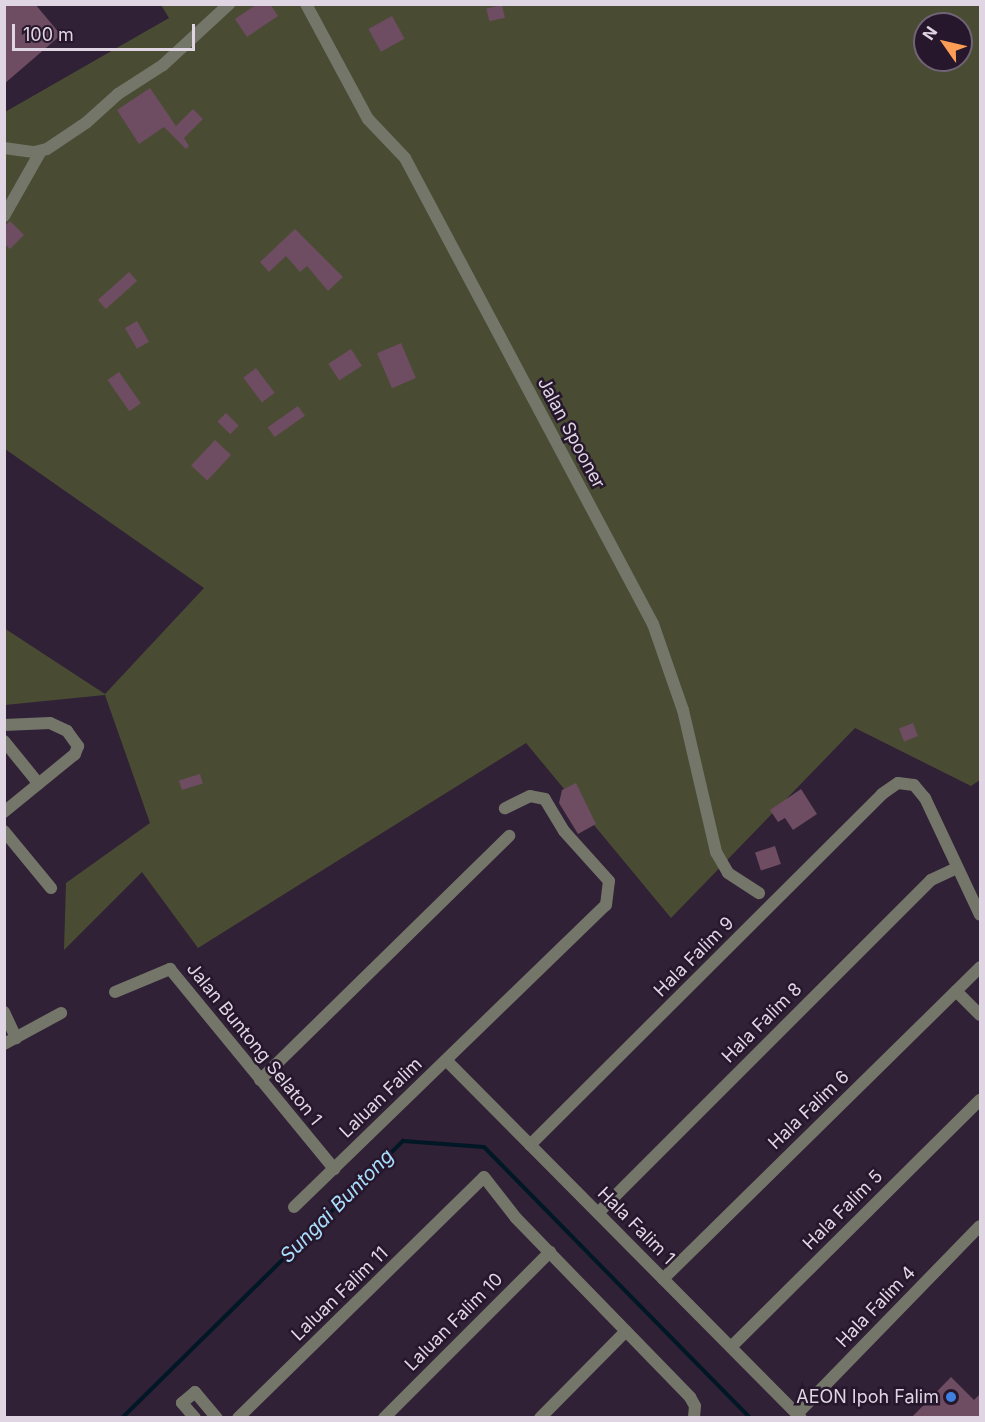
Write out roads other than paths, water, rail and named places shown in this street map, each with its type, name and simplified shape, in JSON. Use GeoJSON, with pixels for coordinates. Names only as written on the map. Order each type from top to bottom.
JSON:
{"type":"FeatureCollection","features":[{"type":"Feature","properties":{"kind":"street"},"geometry":{"type":"LineString","coordinates":[[4,216],[41,151],[67,136],[118,93],[163,65],[229,4]]}},
{"type":"Feature","properties":{"kind":"street","name":"Jalan Spooner"},"geometry":{"type":"LineString","coordinates":[[306,4],[368,119],[405,158],[653,624],[683,710],[716,852],[728,873],[759,893]]}},
{"type":"Feature","properties":{"kind":"street"},"geometry":{"type":"LineString","coordinates":[[4,148],[41,151]]}},
{"type":"Feature","properties":{"kind":"street"},"geometry":{"type":"LineString","coordinates":[[4,725],[50,723],[76,739],[75,754],[4,812]]}},
{"type":"Feature","properties":{"kind":"street"},"geometry":{"type":"LineString","coordinates":[[4,741],[39,784]]}},
{"type":"Feature","properties":{"kind":"street","name":"Hala Falim 9"},"geometry":{"type":"LineString","coordinates":[[530,1145],[882,794],[898,783],[914,785],[925,798],[957,868]]}},
{"type":"Feature","properties":{"kind":"street","name":"Laluan Falim"},"geometry":{"type":"LineString","coordinates":[[294,1207],[606,905],[610,886],[564,831],[545,799],[530,796],[505,808]]}},
{"type":"Feature","properties":{"kind":"street"},"geometry":{"type":"LineString","coordinates":[[4,831],[51,888]]}},
{"type":"Feature","properties":{"kind":"street"},"geometry":{"type":"LineString","coordinates":[[260,1080],[415,932],[509,836]]}},
{"type":"Feature","properties":{"kind":"street"},"geometry":{"type":"LineString","coordinates":[[957,868],[981,915]]}},
{"type":"Feature","properties":{"kind":"street","name":"Hala Falim 8"},"geometry":{"type":"LineString","coordinates":[[598,1213],[931,880],[957,868]]}},
{"type":"Feature","properties":{"kind":"street","name":"Hala Falim 6"},"geometry":{"type":"LineString","coordinates":[[663,1279],[981,967]]}},
{"type":"Feature","properties":{"kind":"street","name":"Jalan Buntong Selaton 1"},"geometry":{"type":"LineString","coordinates":[[115,992],[170,969],[334,1169]]}},
{"type":"Feature","properties":{"kind":"street"},"geometry":{"type":"LineString","coordinates":[[956,991],[981,1016]]}},
{"type":"Feature","properties":{"kind":"street"},"geometry":{"type":"LineString","coordinates":[[4,1012],[10,1041],[61,1013]]}},
{"type":"Feature","properties":{"kind":"street","name":"Hala Falim 1"},"geometry":{"type":"LineString","coordinates":[[446,1060],[799,1416]]}},
{"type":"Feature","properties":{"kind":"street","name":"Hala Falim 5"},"geometry":{"type":"LineString","coordinates":[[731,1347],[981,1100]]}},
{"type":"Feature","properties":{"kind":"street","name":"Laluan Falim 11"},"geometry":{"type":"LineString","coordinates":[[238,1418],[484,1177],[550,1252]]}},
{"type":"Feature","properties":{"kind":"street","name":"Hala Falim 4"},"geometry":{"type":"LineString","coordinates":[[799,1416],[981,1226]]}},
{"type":"Feature","properties":{"kind":"street"},"geometry":{"type":"LineString","coordinates":[[550,1252],[690,1397],[695,1417]]}},
{"type":"Feature","properties":{"kind":"street","name":"Laluan Falim 10"},"geometry":{"type":"LineString","coordinates":[[384,1418],[550,1252]]}},
{"type":"Feature","properties":{"kind":"street"},"geometry":{"type":"LineString","coordinates":[[540,1418],[626,1331]]}},
{"type":"Feature","properties":{"kind":"street"},"geometry":{"type":"LineString","coordinates":[[195,1418],[182,1403],[195,1392],[217,1418]]}},
{"type":"Feature","properties":{"kind":"waterway","name":"Sungai Buntong"},"geometry":{"type":"LineString","coordinates":[[122,1418],[403,1141],[484,1147],[750,1418]]}},
{"type":"Feature","properties":{"kind":"place","name":"AEON Ipoh Falim"},"geometry":{"type":"Point","coordinates":[951,1397]}}]}
